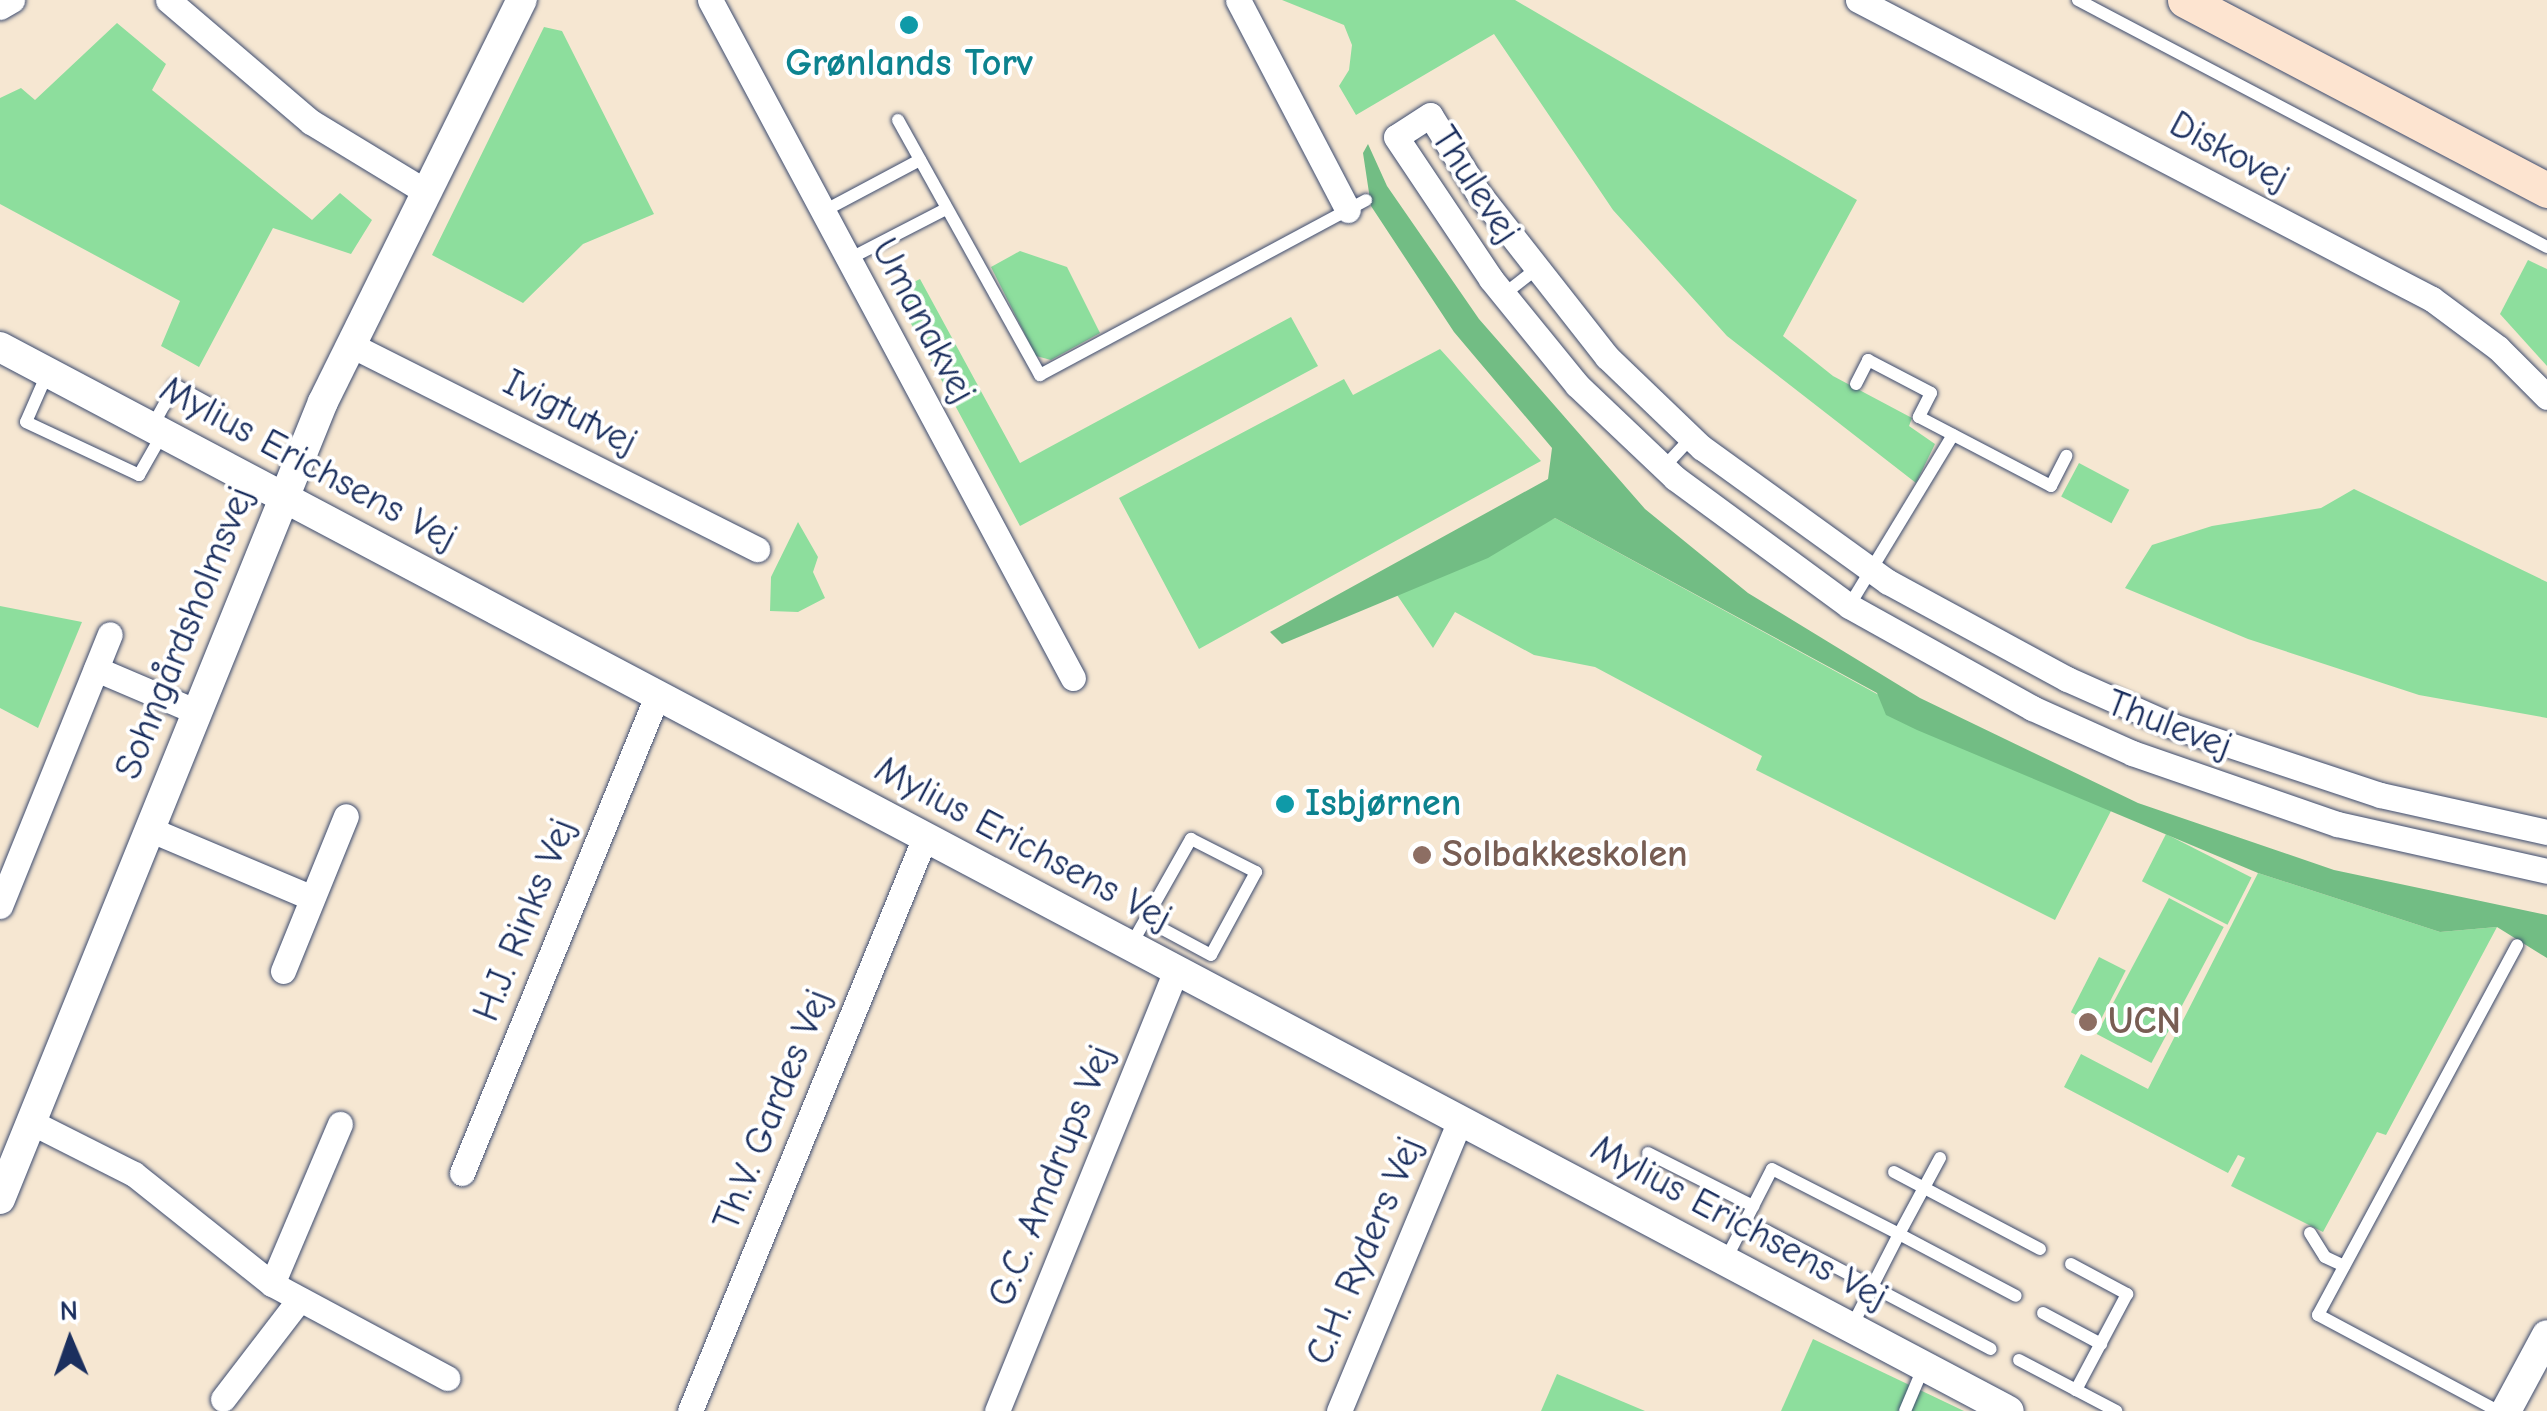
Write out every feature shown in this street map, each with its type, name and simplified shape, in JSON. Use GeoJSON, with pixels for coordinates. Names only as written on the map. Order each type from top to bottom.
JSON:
{"type":"FeatureCollection","features":[{"type":"Feature","properties":{"kind":"main road"},"geometry":{"type":"LineString","coordinates":[[2185,0],[2547,190]]}},
{"type":"Feature","properties":{"kind":"street"},"geometry":{"type":"LineString","coordinates":[[0,8],[12,0]]}},
{"type":"Feature","properties":{"kind":"street"},"geometry":{"type":"LineString","coordinates":[[168,0],[310,122],[422,190]]}},
{"type":"Feature","properties":{"kind":"street","name":"Sohngårdsholmsvej"},"geometry":{"type":"LineString","coordinates":[[0,1199],[348,344],[422,190],[522,0]]}},
{"type":"Feature","properties":{"kind":"street","name":"Umanakvej"},"geometry":{"type":"LineString","coordinates":[[710,0],[1073,678]]}},
{"type":"Feature","properties":{"kind":"street"},"geometry":{"type":"LineString","coordinates":[[1238,0],[1357,205]]}},
{"type":"Feature","properties":{"kind":"street","name":"Diskovej"},"geometry":{"type":"LineString","coordinates":[[1858,0],[2432,299],[2498,348],[2547,397]]}},
{"type":"Feature","properties":{"kind":"street","name":"Thulevej"},"geometry":{"type":"LineString","coordinates":[[2547,832],[2489,821],[2274,763],[2067,679],[1871,570],[1690,438],[1607,356],[1535,270],[1430,115],[1396,137],[1503,295],[1577,385],[1663,468],[1848,606],[2050,716],[2262,800],[2480,860],[2547,871]]}},
{"type":"Feature","properties":{"kind":"street","name":"Ivigtutvej"},"geometry":{"type":"LineString","coordinates":[[348,344],[757,548]]}},
{"type":"Feature","properties":{"kind":"street","name":"Mylius Erichsens Vej"},"geometry":{"type":"LineString","coordinates":[[0,347],[925,837],[1138,932],[1176,970],[2009,1411]]}},
{"type":"Feature","properties":{"kind":"street"},"geometry":{"type":"LineString","coordinates":[[3,891],[110,634]]}},
{"type":"Feature","properties":{"kind":"street"},"geometry":{"type":"LineString","coordinates":[[96,669],[198,712]]}},
{"type":"Feature","properties":{"kind":"street","name":"Thulevej"},"geometry":{"type":"LineString","coordinates":[[2050,716],[2067,679]]}},
{"type":"Feature","properties":{"kind":"street","name":"H.J. Rinks Vej"},"geometry":{"type":"LineString","coordinates":[[462,1173],[657,696]]}},
{"type":"Feature","properties":{"kind":"street","name":"Thulevej"},"geometry":{"type":"LineString","coordinates":[[2262,800],[2274,763]]}},
{"type":"Feature","properties":{"kind":"street"},"geometry":{"type":"LineString","coordinates":[[283,971],[346,816]]}},
{"type":"Feature","properties":{"kind":"street"},"geometry":{"type":"LineString","coordinates":[[2480,860],[2489,821]]}},
{"type":"Feature","properties":{"kind":"street"},"geometry":{"type":"LineString","coordinates":[[149,829],[312,898]]}},
{"type":"Feature","properties":{"kind":"street","name":"Th.V. Gardes Vej"},"geometry":{"type":"LineString","coordinates":[[690,1411],[925,837]]}},
{"type":"Feature","properties":{"kind":"street","name":"G.C. Amdrups Vej"},"geometry":{"type":"LineString","coordinates":[[997,1411],[1176,970]]}},
{"type":"Feature","properties":{"kind":"street","name":"C.H. Ryders Vej"},"geometry":{"type":"LineString","coordinates":[[1340,1411],[1460,1120]]}},
{"type":"Feature","properties":{"kind":"street"},"geometry":{"type":"LineString","coordinates":[[32,1122],[134,1174],[272,1284],[447,1378]]}},
{"type":"Feature","properties":{"kind":"street"},"geometry":{"type":"LineString","coordinates":[[272,1284],[340,1124]]}},
{"type":"Feature","properties":{"kind":"street"},"geometry":{"type":"LineString","coordinates":[[223,1399],[299,1300]]}},
{"type":"Feature","properties":{"kind":"street"},"geometry":{"type":"LineString","coordinates":[[2506,1411],[2547,1335]]}},
{"type":"Feature","properties":{"kind":"lane"},"geometry":{"type":"LineString","coordinates":[[2078,0],[2547,246]]}},
{"type":"Feature","properties":{"kind":"lane"},"geometry":{"type":"LineString","coordinates":[[898,120],[1040,375],[1357,205]]}},
{"type":"Feature","properties":{"kind":"lane"},"geometry":{"type":"LineString","coordinates":[[822,212],[920,160]]}},
{"type":"Feature","properties":{"kind":"lane"},"geometry":{"type":"LineString","coordinates":[[848,260],[946,209]]}},
{"type":"Feature","properties":{"kind":"lane"},"geometry":{"type":"LineString","coordinates":[[1503,295],[1535,270]]}},
{"type":"Feature","properties":{"kind":"lane"},"geometry":{"type":"LineString","coordinates":[[1856,384],[1868,360],[1931,394],[1919,418],[2051,486],[2066,456]]}},
{"type":"Feature","properties":{"kind":"lane"},"geometry":{"type":"LineString","coordinates":[[48,372],[26,422],[139,475],[175,385],[218,409]]}},
{"type":"Feature","properties":{"kind":"lane"},"geometry":{"type":"LineString","coordinates":[[1848,606],[1953,435]]}},
{"type":"Feature","properties":{"kind":"lane"},"geometry":{"type":"LineString","coordinates":[[1663,468],[1690,438]]}},
{"type":"Feature","properties":{"kind":"lane"},"geometry":{"type":"LineString","coordinates":[[1191,839],[1256,872],[1211,955],[1138,932],[1191,839]]}},
{"type":"Feature","properties":{"kind":"lane"},"geometry":{"type":"LineString","coordinates":[[2498,1411],[2318,1315],[2517,945]]}},
{"type":"Feature","properties":{"kind":"lane"},"geometry":{"type":"LineString","coordinates":[[1648,1154],[1753,1206]]}},
{"type":"Feature","properties":{"kind":"lane"},"geometry":{"type":"LineString","coordinates":[[1851,1328],[1940,1158]]}},
{"type":"Feature","properties":{"kind":"lane"},"geometry":{"type":"LineString","coordinates":[[1725,1262],[1772,1169],[2016,1296]]}},
{"type":"Feature","properties":{"kind":"lane"},"geometry":{"type":"LineString","coordinates":[[1894,1172],[2040,1249]]}},
{"type":"Feature","properties":{"kind":"lane"},"geometry":{"type":"LineString","coordinates":[[1765,1230],[1991,1349]]}},
{"type":"Feature","properties":{"kind":"lane"},"geometry":{"type":"LineString","coordinates":[[2310,1233],[2325,1256],[2344,1266]]}},
{"type":"Feature","properties":{"kind":"lane"},"geometry":{"type":"LineString","coordinates":[[2071,1264],[2128,1294],[2076,1390]]}},
{"type":"Feature","properties":{"kind":"lane"},"geometry":{"type":"LineString","coordinates":[[2043,1313],[2101,1344]]}},
{"type":"Feature","properties":{"kind":"lane"},"geometry":{"type":"LineString","coordinates":[[2019,1360],[2116,1411]]}},
{"type":"Feature","properties":{"kind":"lane"},"geometry":{"type":"LineString","coordinates":[[1906,1411],[1924,1366]]}},
{"type":"Feature","properties":{"kind":"green space"},"geometry":{"type":"Polygon","coordinates":[[[1282,0],[1515,0],[1857,200],[1783,336],[1833,376],[1912,418],[1909,426],[1935,444],[1916,483],[1727,336],[1613,210],[1494,34],[1356,115],[1339,86],[1349,70],[1352,45],[1344,25],[1282,0]]]}},
{"type":"Feature","properties":{"kind":"green space"},"geometry":{"type":"Polygon","coordinates":[[[117,23],[166,64],[152,90],[312,220],[340,193],[372,220],[351,254],[273,228],[199,367],[161,346],[180,301],[0,204],[0,98],[21,88],[35,100],[117,23]]]}},
{"type":"Feature","properties":{"kind":"green space"},"geometry":{"type":"Polygon","coordinates":[[[544,27],[562,31],[654,214],[583,244],[523,303],[432,255],[544,27]]]}},
{"type":"Feature","properties":{"kind":"green space"},"geometry":{"type":"Polygon","coordinates":[[[1368,144],[1387,186],[1479,319],[1645,509],[1748,593],[1920,698],[2138,803],[2334,870],[2547,915],[2547,958],[2497,927],[2440,932],[2258,873],[1917,730],[1886,715],[1877,693],[1555,518],[1488,558],[1282,644],[1270,632],[1548,479],[1552,448],[1454,332],[1371,206],[1363,153],[1368,144]]]}},
{"type":"Feature","properties":{"kind":"green space"},"geometry":{"type":"Polygon","coordinates":[[[1020,251],[1067,267],[1100,333],[1051,360],[1036,356],[991,267],[1020,251]]]}},
{"type":"Feature","properties":{"kind":"green space"},"geometry":{"type":"Polygon","coordinates":[[[2528,260],[2547,269],[2547,366],[2500,314],[2528,260]]]}},
{"type":"Feature","properties":{"kind":"green space"},"geometry":{"type":"Polygon","coordinates":[[[920,279],[1020,463],[1291,317],[1318,366],[1020,526],[894,292],[920,279]]]}},
{"type":"Feature","properties":{"kind":"green space"},"geometry":{"type":"Polygon","coordinates":[[[1440,349],[1541,461],[1199,649],[1119,498],[1344,379],[1353,395],[1440,349]]]}},
{"type":"Feature","properties":{"kind":"green space"},"geometry":{"type":"Polygon","coordinates":[[[2079,463],[2129,490],[2111,523],[2061,497],[2079,463]]]}},
{"type":"Feature","properties":{"kind":"green space"},"geometry":{"type":"Polygon","coordinates":[[[2354,489],[2547,582],[2547,718],[2419,695],[2248,639],[2125,588],[2152,545],[2212,526],[2321,508],[2354,489]]]}},
{"type":"Feature","properties":{"kind":"green space"},"geometry":{"type":"Polygon","coordinates":[[[1555,518],[1877,694],[2112,809],[2055,920],[1756,770],[1762,756],[1595,667],[1534,655],[1455,612],[1433,648],[1395,592],[1555,518]]]}},
{"type":"Feature","properties":{"kind":"green space"},"geometry":{"type":"Polygon","coordinates":[[[798,522],[818,557],[813,572],[825,598],[798,612],[770,611],[771,577],[798,522]]]}},
{"type":"Feature","properties":{"kind":"green space"},"geometry":{"type":"Polygon","coordinates":[[[0,606],[82,622],[38,728],[0,708],[0,606]]]}},
{"type":"Feature","properties":{"kind":"green space"},"geometry":{"type":"Polygon","coordinates":[[[2166,834],[2252,878],[2227,925],[2142,881],[2166,834]]]}},
{"type":"Feature","properties":{"kind":"green space"},"geometry":{"type":"Polygon","coordinates":[[[2258,873],[2440,932],[2497,927],[2386,1135],[2377,1132],[2323,1232],[2231,1186],[2245,1158],[2238,1155],[2228,1173],[2064,1087],[2081,1054],[2148,1089],[2258,873]]]}},
{"type":"Feature","properties":{"kind":"green space"},"geometry":{"type":"Polygon","coordinates":[[[2169,898],[2224,927],[2151,1063],[2097,1034],[2169,898]]]}},
{"type":"Feature","properties":{"kind":"green space"},"geometry":{"type":"Polygon","coordinates":[[[2099,957],[2126,971],[2098,1026],[2071,1012],[2099,957]]]}},
{"type":"Feature","properties":{"kind":"green space"},"geometry":{"type":"Polygon","coordinates":[[[1813,1339],[1964,1411],[1781,1411],[1813,1339]]]}},
{"type":"Feature","properties":{"kind":"green space"},"geometry":{"type":"Polygon","coordinates":[[[1557,1374],[1645,1411],[1541,1411],[1557,1374]]]}},
{"type":"Feature","properties":{"kind":"place","name":"Grønlands Torv"},"geometry":{"type":"Point","coordinates":[909,25]}},
{"type":"Feature","properties":{"kind":"place","name":"Isbjørnen"},"geometry":{"type":"Point","coordinates":[1285,804]}},
{"type":"Feature","properties":{"kind":"place","name":"Solbakkeskolen"},"geometry":{"type":"Point","coordinates":[1422,855]}},
{"type":"Feature","properties":{"kind":"place","name":"UCN"},"geometry":{"type":"Point","coordinates":[2088,1022]}}]}
